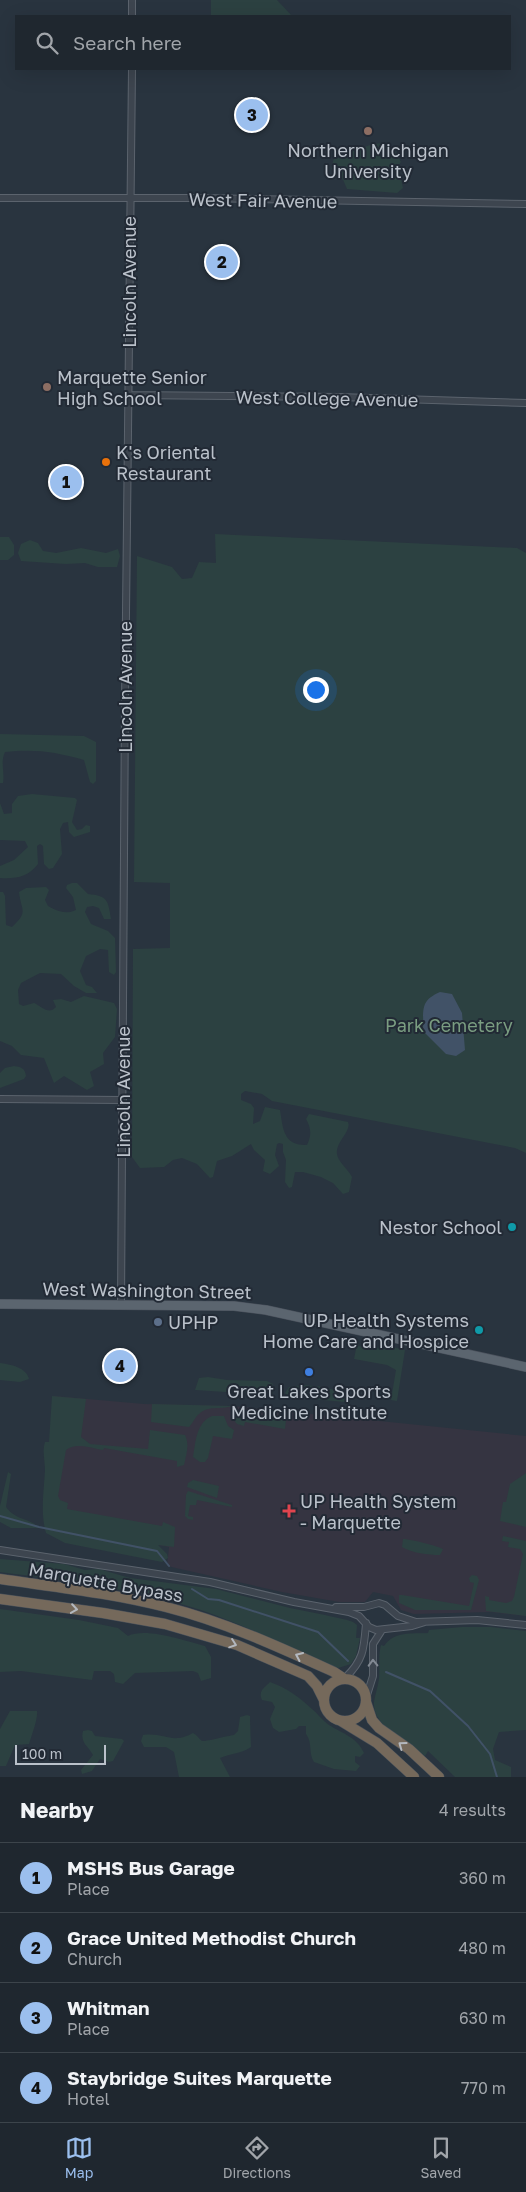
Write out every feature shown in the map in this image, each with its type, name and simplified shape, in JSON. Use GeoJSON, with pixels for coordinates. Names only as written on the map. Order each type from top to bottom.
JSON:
{"type":"FeatureCollection","features":[{"type":"Feature","properties":{"kind":"highway","name":"Marquette Bypass"},"geometry":{"type":"LineString","coordinates":[[0,1579],[124,1597],[176,1609],[253,1636],[344,1678]]}},
{"type":"Feature","properties":{"kind":"highway","name":"Marquette Bypass"},"geometry":{"type":"LineString","coordinates":[[0,1599],[145,1620],[218,1639],[302,1673],[313,1681],[324,1700]]}},
{"type":"Feature","properties":{"kind":"highway"},"geometry":{"type":"LineString","coordinates":[[414,1777],[377,1743],[329,1715],[324,1705],[324,1700],[329,1686],[344,1678],[361,1685],[372,1720],[379,1728],[409,1750],[439,1777]]}},
{"type":"Feature","properties":{"kind":"highway"},"geometry":{"type":"LineString","coordinates":[[341,1721],[356,1717],[362,1712],[366,1700]]}},
{"type":"Feature","properties":{"kind":"main road","name":"West Washington Street"},"geometry":{"type":"LineString","coordinates":[[0,1304],[234,1306],[266,1310],[526,1367]]}},
{"type":"Feature","properties":{"kind":"street"},"geometry":{"type":"LineString","coordinates":[[132,0],[132,15]]}},
{"type":"Feature","properties":{"kind":"street","name":"Lincoln Avenue"},"geometry":{"type":"LineString","coordinates":[[121,1304],[132,70]]}},
{"type":"Feature","properties":{"kind":"street","name":"West Fair Avenue"},"geometry":{"type":"LineString","coordinates":[[0,198],[526,204]]}},
{"type":"Feature","properties":{"kind":"street","name":"West College Avenue"},"geometry":{"type":"LineString","coordinates":[[129,395],[339,397],[526,403]]}},
{"type":"Feature","properties":{"kind":"street"},"geometry":{"type":"LineString","coordinates":[[0,1099],[123,1100]]}},
{"type":"Feature","properties":{"kind":"street"},"geometry":{"type":"LineString","coordinates":[[0,1550],[184,1577],[353,1614],[372,1629],[412,1626],[425,1622]]}},
{"type":"Feature","properties":{"kind":"street"},"geometry":{"type":"LineString","coordinates":[[324,1608],[381,1604],[398,1616],[425,1622],[477,1620],[526,1625]]}},
{"type":"Feature","properties":{"kind":"street"},"geometry":{"type":"LineString","coordinates":[[344,1678],[360,1662],[364,1647],[365,1613],[369,1606]]}},
{"type":"Feature","properties":{"kind":"street"},"geometry":{"type":"LineString","coordinates":[[366,1700],[373,1676],[373,1644],[391,1620],[389,1609]]}},
{"type":"Feature","properties":{"kind":"shaded area"},"geometry":{"type":"Polygon","coordinates":[[[440,992],[452,994],[462,1013],[465,1050],[456,1056],[446,1054],[423,1031],[424,1007],[433,995],[440,992]]]}},
{"type":"Feature","properties":{"kind":"shaded area","name":"UP Health System - Marquette"},"geometry":{"type":"Polygon","coordinates":[[[54,1396],[144,1404],[232,1406],[526,1436],[526,1616],[491,1612],[414,1614],[401,1610],[393,1596],[373,1592],[365,1602],[339,1602],[282,1592],[167,1566],[169,1547],[62,1526],[52,1505],[54,1396]]]}},
{"type":"Feature","properties":{"kind":"green space"},"geometry":{"type":"Polygon","coordinates":[[[211,0],[277,0],[291,15],[211,15],[211,0]]]}},
{"type":"Feature","properties":{"kind":"green space"},"geometry":{"type":"Polygon","coordinates":[[[384,143],[394,149],[401,162],[398,166],[391,166],[391,170],[401,179],[403,188],[397,193],[347,189],[341,175],[331,169],[334,158],[373,144],[384,143]]]}},
{"type":"Feature","properties":{"kind":"green space","name":"Park Cemetery"},"geometry":{"type":"Polygon","coordinates":[[[215,534],[517,548],[526,553],[526,1153],[515,1148],[272,1101],[262,1094],[245,1091],[241,1094],[241,1100],[251,1104],[254,1108],[253,1124],[260,1121],[265,1107],[280,1110],[286,1135],[299,1145],[307,1145],[310,1138],[309,1125],[306,1119],[309,1114],[348,1122],[348,1129],[338,1145],[337,1154],[339,1160],[352,1177],[349,1192],[343,1194],[333,1183],[321,1177],[303,1172],[295,1172],[292,1187],[289,1188],[285,1182],[286,1160],[283,1144],[279,1143],[277,1144],[275,1155],[279,1166],[270,1174],[263,1171],[265,1160],[254,1150],[251,1144],[232,1156],[217,1161],[213,1177],[210,1178],[197,1164],[182,1158],[173,1160],[164,1167],[140,1168],[132,1157],[133,949],[170,948],[170,883],[134,882],[137,556],[172,567],[182,579],[192,578],[199,562],[216,563],[215,534]]]}},
{"type":"Feature","properties":{"kind":"green space"},"geometry":{"type":"Polygon","coordinates":[[[0,537],[9,537],[14,545],[14,555],[8,560],[0,560],[0,537]]]}},
{"type":"Feature","properties":{"kind":"green space"},"geometry":{"type":"Polygon","coordinates":[[[30,540],[38,543],[43,551],[56,553],[81,548],[106,553],[118,549],[120,556],[117,567],[98,567],[85,563],[66,564],[21,561],[18,553],[21,544],[30,540]]]}},
{"type":"Feature","properties":{"kind":"green space"},"geometry":{"type":"Polygon","coordinates":[[[0,734],[84,736],[96,742],[96,781],[93,784],[90,782],[84,760],[54,753],[26,751],[5,752],[3,783],[0,783],[0,734]]]}},
{"type":"Feature","properties":{"kind":"green space"},"geometry":{"type":"Polygon","coordinates":[[[32,794],[75,798],[77,800],[72,822],[77,830],[82,829],[86,825],[90,826],[90,832],[74,837],[69,832],[68,822],[63,823],[60,829],[62,854],[53,868],[49,869],[44,864],[43,846],[40,844],[37,846],[38,864],[30,872],[11,878],[0,878],[0,866],[14,860],[28,847],[25,841],[0,840],[0,803],[4,814],[12,813],[12,804],[18,796],[32,794]]]}},
{"type":"Feature","properties":{"kind":"green space"},"geometry":{"type":"Polygon","coordinates":[[[77,883],[88,894],[103,898],[109,907],[111,919],[104,919],[99,908],[93,906],[87,907],[85,912],[91,924],[108,931],[115,938],[116,972],[114,975],[109,972],[108,950],[100,949],[86,956],[80,971],[86,985],[92,987],[97,993],[86,993],[74,986],[61,974],[40,973],[21,983],[18,990],[19,1004],[23,1006],[34,1003],[45,1010],[51,1010],[56,1007],[53,1000],[61,999],[71,1002],[84,996],[114,1003],[117,1009],[115,1037],[103,1053],[104,1064],[90,1072],[94,1086],[87,1090],[64,1076],[54,1083],[44,1058],[21,1055],[12,1046],[0,1041],[0,892],[3,892],[5,896],[6,925],[12,927],[21,917],[23,911],[19,892],[26,888],[46,887],[49,890],[45,900],[48,906],[65,912],[76,910],[73,897],[66,888],[67,885],[77,883]]]}},
{"type":"Feature","properties":{"kind":"green space"},"geometry":{"type":"Polygon","coordinates":[[[14,1066],[22,1068],[26,1076],[24,1079],[0,1088],[0,1073],[5,1068],[14,1066]]]}},
{"type":"Feature","properties":{"kind":"green space"},"geometry":{"type":"Polygon","coordinates":[[[358,1339],[359,1346],[376,1350],[380,1344],[405,1350],[397,1401],[391,1400],[396,1370],[387,1365],[354,1359],[358,1339]]]}},
{"type":"Feature","properties":{"kind":"green space"},"geometry":{"type":"Polygon","coordinates":[[[0,1363],[22,1369],[29,1379],[20,1382],[0,1380],[0,1363]]]}},
{"type":"Feature","properties":{"kind":"green space"},"geometry":{"type":"Polygon","coordinates":[[[208,1377],[227,1380],[267,1381],[273,1384],[273,1395],[195,1390],[199,1378],[208,1377]]]}},
{"type":"Feature","properties":{"kind":"green space"},"geometry":{"type":"Polygon","coordinates":[[[303,1385],[325,1387],[346,1394],[345,1402],[290,1397],[285,1393],[289,1387],[303,1385]]]}},
{"type":"Feature","properties":{"kind":"green space"},"geometry":{"type":"Polygon","coordinates":[[[52,1396],[86,1399],[81,1437],[90,1444],[148,1449],[150,1430],[185,1435],[187,1454],[184,1465],[177,1467],[177,1461],[104,1448],[103,1450],[74,1446],[66,1450],[58,1496],[60,1500],[68,1503],[67,1509],[162,1526],[163,1522],[175,1527],[174,1547],[158,1545],[167,1554],[168,1558],[162,1562],[65,1543],[46,1533],[43,1509],[44,1449],[45,1442],[49,1442],[52,1396]]]}},
{"type":"Feature","properties":{"kind":"green space"},"geometry":{"type":"Polygon","coordinates":[[[152,1404],[232,1406],[203,1411],[189,1427],[151,1422],[152,1404]]]}},
{"type":"Feature","properties":{"kind":"green space"},"geometry":{"type":"Polygon","coordinates":[[[212,1416],[224,1416],[228,1426],[234,1430],[232,1439],[213,1436],[208,1458],[205,1462],[200,1462],[193,1457],[196,1439],[203,1423],[212,1416]]]}},
{"type":"Feature","properties":{"kind":"green space"},"geometry":{"type":"Polygon","coordinates":[[[234,1417],[286,1420],[285,1429],[245,1422],[244,1426],[237,1424],[233,1419],[234,1417]]]}},
{"type":"Feature","properties":{"kind":"green space"},"geometry":{"type":"Polygon","coordinates":[[[8,1472],[11,1474],[6,1507],[14,1515],[32,1522],[39,1528],[11,1528],[0,1522],[0,1506],[8,1472]]]}},
{"type":"Feature","properties":{"kind":"green space"},"geometry":{"type":"Polygon","coordinates":[[[526,1473],[526,1527],[500,1521],[503,1502],[506,1502],[510,1484],[526,1473]]]}},
{"type":"Feature","properties":{"kind":"green space"},"geometry":{"type":"Polygon","coordinates":[[[193,1480],[219,1486],[217,1498],[187,1487],[188,1483],[193,1480]]]}},
{"type":"Feature","properties":{"kind":"green space"},"geometry":{"type":"Polygon","coordinates":[[[188,1491],[232,1505],[232,1507],[197,1500],[196,1505],[190,1505],[188,1516],[193,1517],[193,1520],[188,1519],[185,1516],[186,1495],[188,1491]]]}},
{"type":"Feature","properties":{"kind":"green space"},"geometry":{"type":"Polygon","coordinates":[[[503,1536],[526,1541],[526,1616],[486,1611],[485,1596],[489,1597],[489,1600],[506,1603],[512,1601],[514,1597],[523,1554],[520,1549],[508,1547],[509,1542],[502,1541],[503,1536]]]}},
{"type":"Feature","properties":{"kind":"green space"},"geometry":{"type":"Polygon","coordinates":[[[403,1539],[443,1549],[440,1555],[415,1552],[402,1547],[403,1539]]]}},
{"type":"Feature","properties":{"kind":"green space"},"geometry":{"type":"Polygon","coordinates":[[[0,1559],[64,1564],[85,1570],[99,1569],[130,1578],[216,1589],[347,1620],[357,1625],[356,1638],[360,1638],[356,1656],[351,1664],[338,1668],[236,1623],[201,1610],[127,1591],[0,1572],[0,1559]]]}},
{"type":"Feature","properties":{"kind":"green space"},"geometry":{"type":"Polygon","coordinates":[[[472,1575],[477,1576],[479,1580],[471,1610],[415,1610],[399,1603],[399,1595],[402,1595],[469,1606],[474,1583],[470,1582],[469,1578],[472,1575]]]}},
{"type":"Feature","properties":{"kind":"green space"},"geometry":{"type":"Polygon","coordinates":[[[0,1609],[79,1620],[118,1628],[128,1636],[145,1633],[155,1634],[205,1646],[211,1657],[211,1678],[201,1681],[198,1673],[193,1671],[135,1673],[123,1684],[115,1682],[114,1674],[110,1671],[94,1671],[92,1680],[21,1671],[0,1672],[0,1609]]]}},
{"type":"Feature","properties":{"kind":"green space"},"geometry":{"type":"Polygon","coordinates":[[[491,1627],[526,1631],[526,1730],[499,1732],[493,1749],[495,1760],[511,1767],[511,1777],[455,1777],[428,1751],[425,1756],[393,1733],[379,1719],[375,1711],[374,1702],[379,1679],[381,1645],[384,1646],[393,1638],[404,1634],[428,1633],[429,1630],[491,1627]]]}},
{"type":"Feature","properties":{"kind":"green space"},"geometry":{"type":"Polygon","coordinates":[[[270,1682],[292,1693],[327,1723],[358,1743],[364,1753],[360,1757],[355,1756],[355,1762],[360,1766],[356,1771],[334,1769],[314,1762],[306,1734],[306,1726],[299,1726],[296,1729],[279,1732],[273,1728],[270,1719],[275,1707],[272,1702],[262,1700],[261,1694],[262,1690],[270,1682]]]}},
{"type":"Feature","properties":{"kind":"green space"},"geometry":{"type":"Polygon","coordinates":[[[10,1711],[37,1711],[37,1718],[29,1744],[15,1745],[6,1766],[0,1766],[0,1729],[10,1711]]]}},
{"type":"Feature","properties":{"kind":"green space"},"geometry":{"type":"Polygon","coordinates":[[[250,1716],[251,1747],[220,1758],[230,1777],[179,1777],[174,1752],[166,1747],[144,1747],[141,1741],[143,1735],[179,1738],[193,1733],[204,1741],[234,1735],[238,1731],[240,1717],[250,1716]]]}},
{"type":"Feature","properties":{"kind":"green space"},"geometry":{"type":"Polygon","coordinates":[[[83,1731],[92,1731],[95,1736],[122,1739],[124,1741],[113,1761],[109,1762],[100,1759],[92,1771],[82,1774],[81,1770],[93,1755],[85,1744],[82,1735],[83,1731]]]}},
{"type":"Feature","properties":{"kind":"waterway"},"geometry":{"type":"LineString","coordinates":[[0,1516],[39,1527],[157,1551],[169,1566]]}},
{"type":"Feature","properties":{"kind":"waterway"},"geometry":{"type":"LineString","coordinates":[[192,1589],[208,1599],[219,1600],[318,1632],[348,1661]]}},
{"type":"Feature","properties":{"kind":"waterway"},"geometry":{"type":"LineString","coordinates":[[386,1672],[430,1691],[468,1726],[490,1754],[497,1777]]}},
{"type":"Feature","properties":{"kind":"place","name":"Whitman"},"geometry":{"type":"Point","coordinates":[252,115]}},
{"type":"Feature","properties":{"kind":"place","name":"Northern Michigan University"},"geometry":{"type":"Point","coordinates":[368,131]}},
{"type":"Feature","properties":{"kind":"place","name":"Grace United Methodist Church"},"geometry":{"type":"Point","coordinates":[222,262]}},
{"type":"Feature","properties":{"kind":"place","name":"Marquette Senior High School"},"geometry":{"type":"Point","coordinates":[47,387]}},
{"type":"Feature","properties":{"kind":"place","name":"K's Oriental Restaurant"},"geometry":{"type":"Point","coordinates":[106,462]}},
{"type":"Feature","properties":{"kind":"place","name":"MSHS Bus Garage"},"geometry":{"type":"Point","coordinates":[66,482]}},
{"type":"Feature","properties":{"kind":"place","name":"Nestor School"},"geometry":{"type":"Point","coordinates":[512,1227]}},
{"type":"Feature","properties":{"kind":"place","name":"UPHP"},"geometry":{"type":"Point","coordinates":[158,1322]}},
{"type":"Feature","properties":{"kind":"place","name":"UP Health Systems Home Care and Hospice"},"geometry":{"type":"Point","coordinates":[479,1330]}},
{"type":"Feature","properties":{"kind":"place","name":"Staybridge Suites Marquette"},"geometry":{"type":"Point","coordinates":[120,1366]}},
{"type":"Feature","properties":{"kind":"place","name":"Great Lakes Sports Medicine Institute"},"geometry":{"type":"Point","coordinates":[309,1372]}},
{"type":"Feature","properties":{"kind":"place","name":"UP Health System - Marquette"},"geometry":{"type":"Point","coordinates":[289,1511]}}]}
